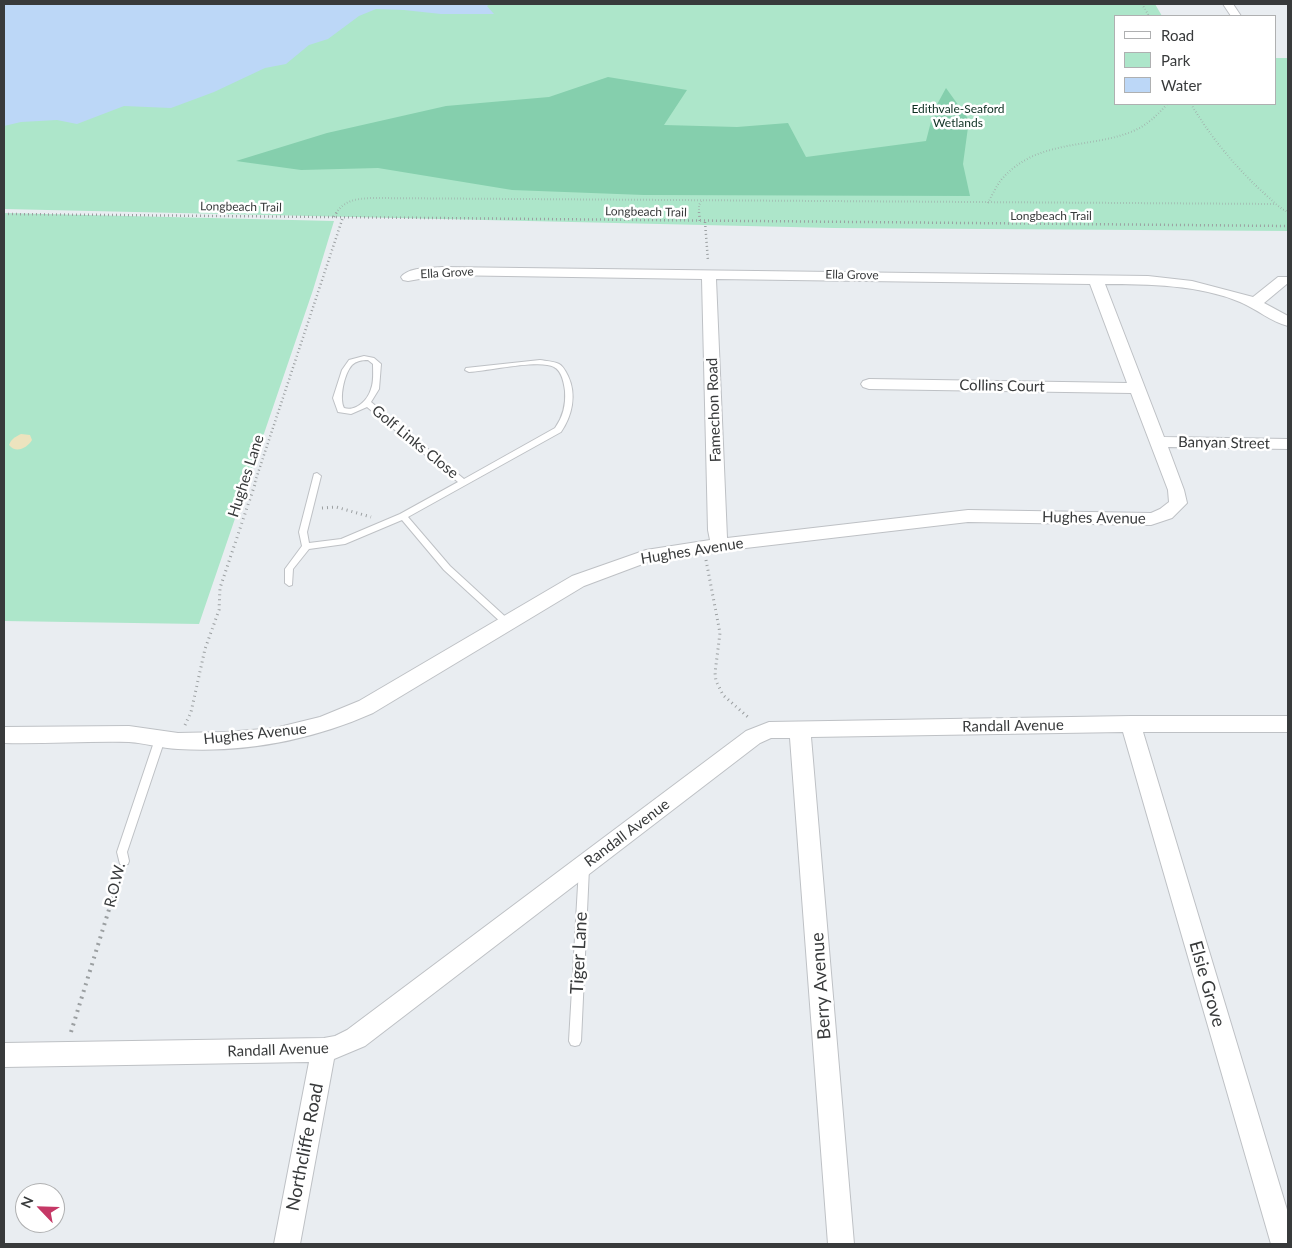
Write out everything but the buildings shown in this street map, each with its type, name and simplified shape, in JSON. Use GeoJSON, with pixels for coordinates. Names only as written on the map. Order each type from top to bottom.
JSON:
{"type":"FeatureCollection","features":[{"type":"Feature","properties":{"kind":"street"},"geometry":{"type":"LineString","coordinates":[[1228,4],[1235,15]]}},
{"type":"Feature","properties":{"kind":"street","name":"Ella Grove"},"geometry":{"type":"LineString","coordinates":[[408,277],[422,273],[442,271],[892,275],[1148,280],[1192,284],[1244,299],[1288,322]]}},
{"type":"Feature","properties":{"kind":"street","name":"Famechon Road"},"geometry":{"type":"LineString","coordinates":[[709,274],[717,530],[712,546]]}},
{"type":"Feature","properties":{"kind":"street","name":"Hughes Avenue"},"geometry":{"type":"LineString","coordinates":[[4,736],[128,734],[169,740],[217,740],[265,736],[309,729],[366,707],[578,581],[646,556],[712,546],[968,516],[1151,519],[1172,511],[1178,503],[1176,490],[1096,280]]}},
{"type":"Feature","properties":{"kind":"street"},"geometry":{"type":"LineString","coordinates":[[1254,304],[1283,280]]}},
{"type":"Feature","properties":{"kind":"street","name":"Collins Court"},"geometry":{"type":"LineString","coordinates":[[869,384],[1136,388]]}},
{"type":"Feature","properties":{"kind":"street","name":"Banyan Street"},"geometry":{"type":"LineString","coordinates":[[1159,442],[1288,444]]}},
{"type":"Feature","properties":{"kind":"street","name":"Randall Avenue"},"geometry":{"type":"LineString","coordinates":[[4,1055],[324,1050],[338,1047],[356,1038],[758,734],[769,730],[799,728],[1131,724],[1288,724]]}},
{"type":"Feature","properties":{"kind":"street","name":"Elsie Grove"},"geometry":{"type":"LineString","coordinates":[[1131,724],[1284,1244]]}},
{"type":"Feature","properties":{"kind":"street","name":"Berry Avenue"},"geometry":{"type":"LineString","coordinates":[[799,728],[841,1244]]}},
{"type":"Feature","properties":{"kind":"street","name":"Northcliffe Road"},"geometry":{"type":"LineString","coordinates":[[287,1244],[324,1050]]}},
{"type":"Feature","properties":{"kind":"lane","name":"Golf Links Close"},"geometry":{"type":"LineString","coordinates":[[365,358],[373,359],[377,364],[375,389],[367,403],[357,410],[345,412],[341,410],[337,399],[347,366],[353,361],[365,358]]}},
{"type":"Feature","properties":{"kind":"lane","name":"Golf Links Close"},"geometry":{"type":"LineString","coordinates":[[306,546],[342,542],[403,516],[558,430],[565,420],[568,403],[566,376],[562,369],[555,364],[526,364],[468,370]]}},
{"type":"Feature","properties":{"kind":"lane","name":"Golf Links Close"},"geometry":{"type":"LineString","coordinates":[[367,403],[463,482]]}},
{"type":"Feature","properties":{"kind":"lane"},"geometry":{"type":"LineString","coordinates":[[289,583],[289,569],[306,546],[303,532],[317,476]]}},
{"type":"Feature","properties":{"kind":"lane"},"geometry":{"type":"LineString","coordinates":[[403,516],[447,568],[507,623]]}},
{"type":"Feature","properties":{"kind":"lane","name":"R.O.W."},"geometry":{"type":"LineString","coordinates":[[124,861],[122,852],[169,740]]}},
{"type":"Feature","properties":{"kind":"lane","name":"Tiger Lane"},"geometry":{"type":"LineString","coordinates":[[574,1041],[584,866]]}},
{"type":"Feature","properties":{"kind":"path"},"geometry":{"type":"LineString","coordinates":[[1142,4],[1148,15]]}},
{"type":"Feature","properties":{"kind":"path"},"geometry":{"type":"LineString","coordinates":[[988,202],[1003,178],[1031,158],[1056,148],[1124,135],[1145,125],[1166,105]]}},
{"type":"Feature","properties":{"kind":"path"},"geometry":{"type":"LineString","coordinates":[[1192,105],[1208,132],[1234,165],[1276,204],[1288,212]]}},
{"type":"Feature","properties":{"kind":"path"},"geometry":{"type":"LineString","coordinates":[[334,217],[339,207],[348,201],[370,198],[1276,204]]}},
{"type":"Feature","properties":{"kind":"path"},"geometry":{"type":"LineString","coordinates":[[700,222],[699,205],[702,199]]}},
{"type":"Feature","properties":{"kind":"path","name":"Longbeach Trail"},"geometry":{"type":"LineString","coordinates":[[4,214],[1288,226]]}},
{"type":"Feature","properties":{"kind":"path","name":"Hughes Lane"},"geometry":{"type":"LineString","coordinates":[[169,740],[191,712],[203,655],[219,610],[220,588],[343,217]]}},
{"type":"Feature","properties":{"kind":"path"},"geometry":{"type":"LineString","coordinates":[[705,222],[709,274]]}},
{"type":"Feature","properties":{"kind":"path"},"geometry":{"type":"LineString","coordinates":[[309,510],[336,507],[369,516],[381,526]]}},
{"type":"Feature","properties":{"kind":"path"},"geometry":{"type":"LineString","coordinates":[[712,546],[721,641],[715,666],[715,684],[721,695],[749,718]]}},
{"type":"Feature","properties":{"kind":"path","name":"R.O.W."},"geometry":{"type":"LineString","coordinates":[[71,1032],[124,861]]}},
{"type":"Feature","properties":{"kind":"green space","name":"Edithvale-Seaford Wetlands"},"geometry":{"type":"Polygon","coordinates":[[[4,4],[1155,4],[1161,15],[1114,15],[1114,105],[1277,105],[1277,58],[1288,58],[1288,231],[834,228],[4,209],[4,4]]]}},
{"type":"Feature","properties":{"kind":"green space"},"geometry":{"type":"Polygon","coordinates":[[[608,77],[687,90],[664,125],[737,127],[788,123],[806,157],[926,141],[934,110],[946,88],[969,120],[963,164],[970,196],[644,195],[512,190],[378,168],[301,170],[236,161],[327,133],[446,106],[549,97],[608,77]]]}},
{"type":"Feature","properties":{"kind":"green space"},"geometry":{"type":"Polygon","coordinates":[[[4,213],[334,221],[313,290],[199,624],[4,621],[4,213]]]}},
{"type":"Feature","properties":{"kind":"sand"},"geometry":{"type":"Polygon","coordinates":[[[21,434],[30,435],[32,440],[21,449],[12,448],[9,445],[11,441],[21,434]]]}},
{"type":"Feature","properties":{"kind":"water"},"geometry":{"type":"Polygon","coordinates":[[[4,4],[490,4],[487,6],[494,14],[441,14],[376,9],[359,16],[328,39],[309,45],[286,64],[265,68],[214,92],[171,108],[124,106],[77,124],[57,120],[21,122],[4,126],[4,4]]]}}]}
